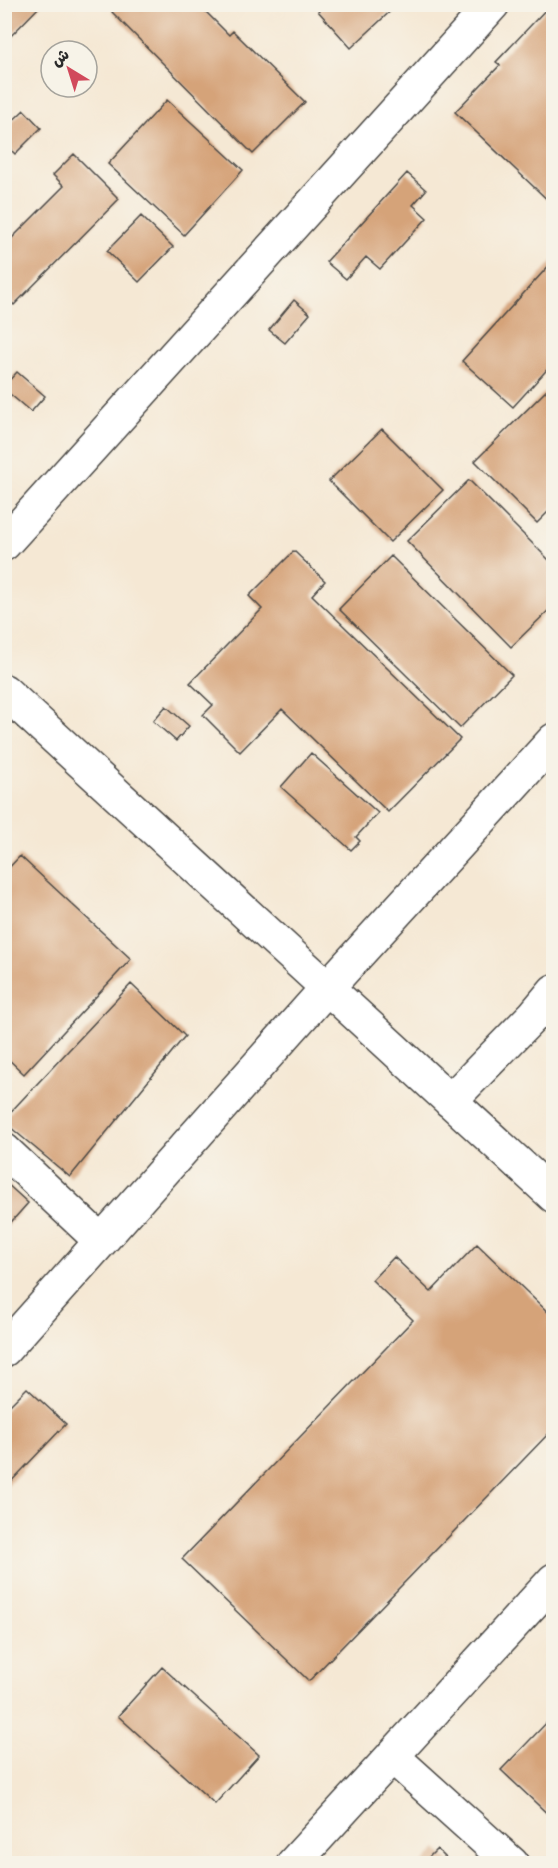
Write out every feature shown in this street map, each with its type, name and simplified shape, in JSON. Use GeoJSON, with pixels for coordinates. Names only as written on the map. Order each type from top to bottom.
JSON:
{"type":"FeatureCollection","features":[{"type":"Feature","properties":{"kind":"street"},"geometry":{"type":"LineString","coordinates":[[4,544],[493,4]]}},
{"type":"Feature","properties":{"kind":"street"},"geometry":{"type":"LineString","coordinates":[[4,691],[554,1196]]}},
{"type":"Feature","properties":{"kind":"street"},"geometry":{"type":"LineString","coordinates":[[4,1350],[327,988],[554,740]]}},
{"type":"Feature","properties":{"kind":"street"},"geometry":{"type":"LineString","coordinates":[[450,1101],[534,1015],[554,991]]}},
{"type":"Feature","properties":{"kind":"street"},"geometry":{"type":"LineString","coordinates":[[4,1150],[101,1241]]}},
{"type":"Feature","properties":{"kind":"street"},"geometry":{"type":"LineString","coordinates":[[293,1863],[554,1580]]}},
{"type":"Feature","properties":{"kind":"street"},"geometry":{"type":"LineString","coordinates":[[392,1756],[512,1863]]}},
{"type":"Feature","properties":{"kind":"building"},"geometry":{"type":"Polygon","coordinates":[[[4,4],[42,4],[4,43],[4,4]]]}},
{"type":"Feature","properties":{"kind":"building"},"geometry":{"type":"Polygon","coordinates":[[[119,4],[198,4],[229,35],[233,31],[305,102],[253,154],[112,12],[119,4]]]}},
{"type":"Feature","properties":{"kind":"building"},"geometry":{"type":"Polygon","coordinates":[[[325,4],[398,4],[351,48],[318,11],[325,4]]]}},
{"type":"Feature","properties":{"kind":"building"},"geometry":{"type":"Polygon","coordinates":[[[551,4],[554,4],[554,206],[455,112],[500,65],[496,62],[551,4]]]}},
{"type":"Feature","properties":{"kind":"building"},"geometry":{"type":"Polygon","coordinates":[[[167,100],[243,170],[184,235],[108,164],[167,100]]]}},
{"type":"Feature","properties":{"kind":"building"},"geometry":{"type":"Polygon","coordinates":[[[24,110],[41,128],[15,154],[4,143],[4,129],[24,110]]]}},
{"type":"Feature","properties":{"kind":"building"},"geometry":{"type":"Polygon","coordinates":[[[74,154],[119,199],[14,305],[4,295],[4,246],[64,186],[53,175],[74,154]]]}},
{"type":"Feature","properties":{"kind":"building"},"geometry":{"type":"Polygon","coordinates":[[[407,173],[426,190],[413,205],[427,218],[380,269],[366,257],[346,279],[326,262],[407,173]]]}},
{"type":"Feature","properties":{"kind":"building"},"geometry":{"type":"Polygon","coordinates":[[[141,216],[173,247],[139,282],[107,251],[141,216]]]}},
{"type":"Feature","properties":{"kind":"building"},"geometry":{"type":"Polygon","coordinates":[[[554,260],[554,362],[513,407],[462,361],[554,260]]]}},
{"type":"Feature","properties":{"kind":"building"},"geometry":{"type":"Polygon","coordinates":[[[294,300],[310,314],[285,343],[269,330],[294,300]]]}},
{"type":"Feature","properties":{"kind":"building"},"geometry":{"type":"Polygon","coordinates":[[[17,372],[45,396],[31,412],[4,389],[4,386],[17,372]]]}},
{"type":"Feature","properties":{"kind":"building"},"geometry":{"type":"Polygon","coordinates":[[[554,383],[554,506],[537,523],[475,461],[554,383]]]}},
{"type":"Feature","properties":{"kind":"building"},"geometry":{"type":"Polygon","coordinates":[[[382,429],[443,490],[390,542],[329,481],[382,429]]]}},
{"type":"Feature","properties":{"kind":"building"},"geometry":{"type":"Polygon","coordinates":[[[469,480],[554,565],[554,605],[511,647],[407,541],[469,480]]]}},
{"type":"Feature","properties":{"kind":"building"},"geometry":{"type":"Polygon","coordinates":[[[294,551],[325,581],[312,595],[460,739],[388,812],[282,709],[240,752],[203,715],[213,705],[190,683],[262,609],[249,596],[294,551]]]}},
{"type":"Feature","properties":{"kind":"building"},"geometry":{"type":"Polygon","coordinates":[[[391,556],[512,675],[460,728],[339,609],[391,556]]]}},
{"type":"Feature","properties":{"kind":"building"},"geometry":{"type":"Polygon","coordinates":[[[166,706],[189,726],[176,741],[153,721],[166,706]]]}},
{"type":"Feature","properties":{"kind":"building"},"geometry":{"type":"Polygon","coordinates":[[[311,753],[378,813],[356,837],[360,841],[351,850],[281,787],[311,753]]]}},
{"type":"Feature","properties":{"kind":"building"},"geometry":{"type":"Polygon","coordinates":[[[20,856],[131,959],[24,1074],[4,1055],[4,873],[20,856]]]}},
{"type":"Feature","properties":{"kind":"building"},"geometry":{"type":"Polygon","coordinates":[[[131,984],[185,1036],[70,1177],[4,1122],[4,1119],[131,984]]]}},
{"type":"Feature","properties":{"kind":"building"},"geometry":{"type":"Polygon","coordinates":[[[5,1182],[28,1203],[5,1229],[5,1182]]]}},
{"type":"Feature","properties":{"kind":"building"},"geometry":{"type":"Polygon","coordinates":[[[477,1244],[554,1318],[554,1428],[309,1681],[182,1559],[413,1320],[372,1280],[394,1257],[431,1292],[477,1244]]]}},
{"type":"Feature","properties":{"kind":"building"},"geometry":{"type":"Polygon","coordinates":[[[27,1388],[66,1424],[4,1489],[4,1411],[27,1388]]]}},
{"type":"Feature","properties":{"kind":"building"},"geometry":{"type":"Polygon","coordinates":[[[162,1667],[259,1755],[215,1804],[118,1716],[162,1667]]]}},
{"type":"Feature","properties":{"kind":"building"},"geometry":{"type":"Polygon","coordinates":[[[554,1715],[554,1820],[501,1770],[554,1715]]]}},
{"type":"Feature","properties":{"kind":"building"},"geometry":{"type":"Polygon","coordinates":[[[437,1849],[452,1864],[422,1864],[437,1849]]]}}]}
